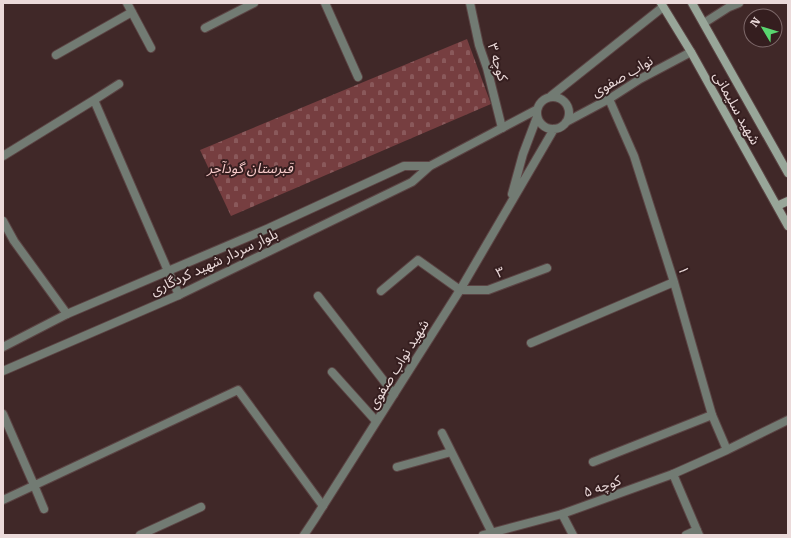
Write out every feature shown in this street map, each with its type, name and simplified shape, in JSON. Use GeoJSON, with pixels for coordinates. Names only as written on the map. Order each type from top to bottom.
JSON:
{"type":"FeatureCollection","features":[{"type":"Feature","properties":{"kind":"main road","name":"شهید سلیمانی"},"geometry":{"type":"LineString","coordinates":[[692,3],[785,159],[788,173]]}},
{"type":"Feature","properties":{"kind":"main road","name":"شهید سلیمانی"},"geometry":{"type":"LineString","coordinates":[[662,5],[691,52],[788,226]]}},
{"type":"Feature","properties":{"kind":"main road"},"geometry":{"type":"LineString","coordinates":[[777,206],[788,201]]}},
{"type":"Feature","properties":{"kind":"street"},"geometry":{"type":"LineString","coordinates":[[127,3],[151,48]]}},
{"type":"Feature","properties":{"kind":"street"},"geometry":{"type":"LineString","coordinates":[[205,28],[254,3]]}},
{"type":"Feature","properties":{"kind":"street"},"geometry":{"type":"LineString","coordinates":[[325,3],[358,77]]}},
{"type":"Feature","properties":{"kind":"street","name":"کوچه ۳"},"geometry":{"type":"LineString","coordinates":[[470,3],[479,45],[487,68],[502,128]]}},
{"type":"Feature","properties":{"kind":"street"},"geometry":{"type":"LineString","coordinates":[[704,23],[739,3]]}},
{"type":"Feature","properties":{"kind":"street"},"geometry":{"type":"LineString","coordinates":[[551,96],[662,5]]}},
{"type":"Feature","properties":{"kind":"street"},"geometry":{"type":"LineString","coordinates":[[56,55],[132,12]]}},
{"type":"Feature","properties":{"kind":"street","name":"نواب صفوی"},"geometry":{"type":"LineString","coordinates":[[566,122],[609,99],[640,79],[691,52]]}},
{"type":"Feature","properties":{"kind":"street"},"geometry":{"type":"LineString","coordinates":[[3,156],[119,84]]}},
{"type":"Feature","properties":{"kind":"street"},"geometry":{"type":"LineString","coordinates":[[551,96],[559,97],[565,101],[568,107],[569,115],[566,122],[561,127],[554,129],[547,128],[540,124],[536,114],[539,103],[544,98],[551,96]]}},
{"type":"Feature","properties":{"kind":"street","name":"۱"},"geometry":{"type":"LineString","coordinates":[[609,99],[634,156],[674,282],[712,414],[727,450]]}},
{"type":"Feature","properties":{"kind":"street"},"geometry":{"type":"LineString","coordinates":[[94,100],[179,295]]}},
{"type":"Feature","properties":{"kind":"street","name":"بلوار سردار شهید کردگاری"},"geometry":{"type":"LineString","coordinates":[[3,371],[179,295],[412,182],[430,166],[502,128],[536,114]]}},
{"type":"Feature","properties":{"kind":"street","name":"شهید نواب صفوی"},"geometry":{"type":"LineString","coordinates":[[510,204],[523,154],[536,114]]}},
{"type":"Feature","properties":{"kind":"street","name":"شهید نواب صفوی"},"geometry":{"type":"LineString","coordinates":[[304,535],[460,290],[554,129]]}},
{"type":"Feature","properties":{"kind":"street","name":"بلوار سردار شهید کردگاری"},"geometry":{"type":"LineString","coordinates":[[3,347],[67,314],[269,228],[404,166],[430,166]]}},
{"type":"Feature","properties":{"kind":"street"},"geometry":{"type":"LineString","coordinates":[[3,221],[14,241],[67,314]]}},
{"type":"Feature","properties":{"kind":"street"},"geometry":{"type":"LineString","coordinates":[[382,291],[418,260],[460,290]]}},
{"type":"Feature","properties":{"kind":"street","name":"۳"},"geometry":{"type":"LineString","coordinates":[[460,290],[488,290],[547,268]]}},
{"type":"Feature","properties":{"kind":"street"},"geometry":{"type":"LineString","coordinates":[[531,342],[674,282]]}},
{"type":"Feature","properties":{"kind":"street"},"geometry":{"type":"LineString","coordinates":[[318,296],[394,394]]}},
{"type":"Feature","properties":{"kind":"street"},"geometry":{"type":"LineString","coordinates":[[332,372],[376,421]]}},
{"type":"Feature","properties":{"kind":"street"},"geometry":{"type":"LineString","coordinates":[[3,500],[238,390],[323,506]]}},
{"type":"Feature","properties":{"kind":"street"},"geometry":{"type":"LineString","coordinates":[[3,414],[44,509]]}},
{"type":"Feature","properties":{"kind":"street"},"geometry":{"type":"LineString","coordinates":[[593,462],[712,414]]}},
{"type":"Feature","properties":{"kind":"street","name":"کوچه ۵"},"geometry":{"type":"LineString","coordinates":[[483,535],[562,514],[673,474],[727,450],[788,420]]}},
{"type":"Feature","properties":{"kind":"street"},"geometry":{"type":"LineString","coordinates":[[442,432],[492,533]]}},
{"type":"Feature","properties":{"kind":"street"},"geometry":{"type":"LineString","coordinates":[[397,467],[451,452]]}},
{"type":"Feature","properties":{"kind":"street"},"geometry":{"type":"LineString","coordinates":[[673,474],[698,532],[686,535]]}},
{"type":"Feature","properties":{"kind":"street"},"geometry":{"type":"LineString","coordinates":[[140,535],[201,508]]}},
{"type":"Feature","properties":{"kind":"street"},"geometry":{"type":"LineString","coordinates":[[562,514],[573,535]]}},
{"type":"Feature","properties":{"kind":"green space","name":"قبرستان گودآجر"},"geometry":{"type":"Polygon","coordinates":[[[467,39],[491,104],[231,216],[200,150],[467,39]]]}}]}
